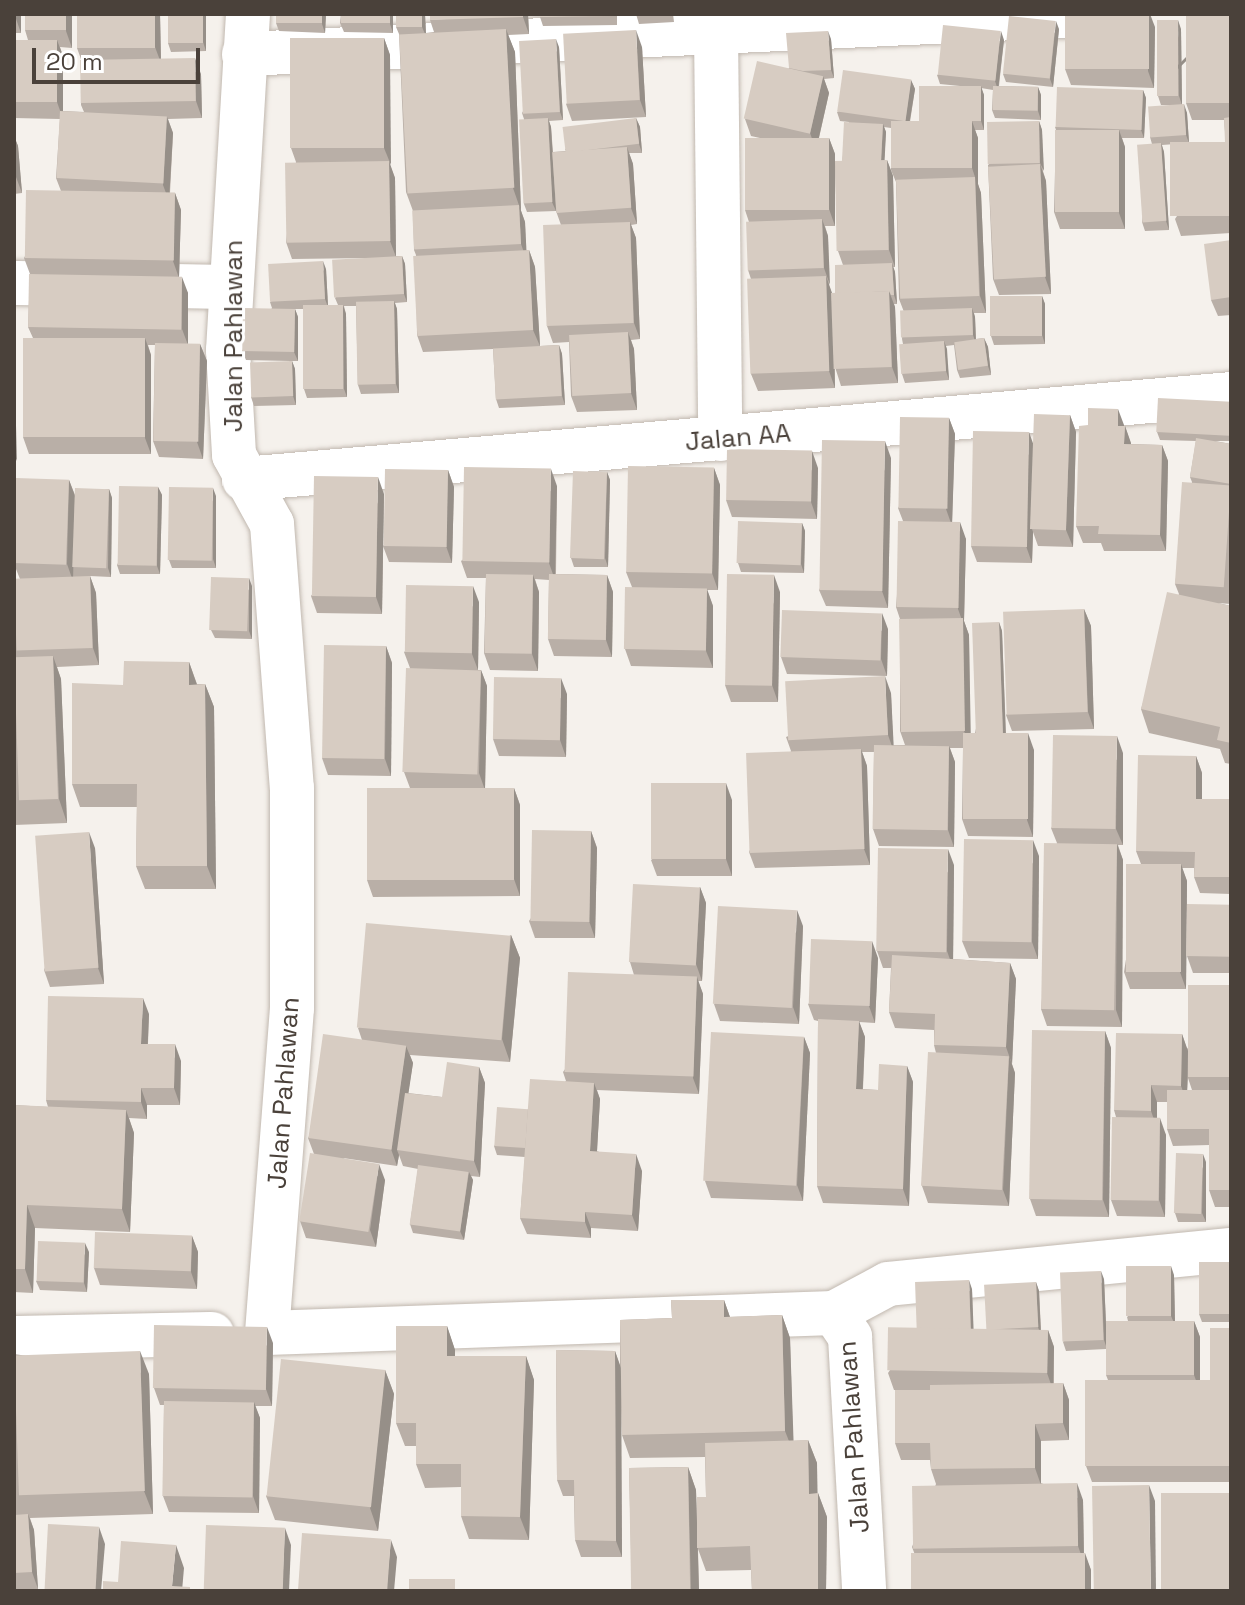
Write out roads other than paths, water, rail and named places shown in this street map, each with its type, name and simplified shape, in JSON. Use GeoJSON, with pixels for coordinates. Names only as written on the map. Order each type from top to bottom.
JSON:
{"type":"FeatureCollection","features":[{"type":"Feature","properties":{"kind":"street"},"geometry":{"type":"LineString","coordinates":[[246,34],[716,29],[1101,14]]}},
{"type":"Feature","properties":{"kind":"street"},"geometry":{"type":"LineString","coordinates":[[716,29],[720,439]]}},
{"type":"Feature","properties":{"kind":"street","name":"Jalan Pahlawan"},"geometry":{"type":"LineString","coordinates":[[246,34],[231,287],[234,455],[244,479],[272,524],[292,788],[292,1008],[267,1333],[834,1313],[850,1337],[864,1591]]}},
{"type":"Feature","properties":{"kind":"street"},"geometry":{"type":"LineString","coordinates":[[14,283],[231,287]]}},
{"type":"Feature","properties":{"kind":"street","name":"Jalan AA"},"geometry":{"type":"LineString","coordinates":[[244,479],[1231,394]]}},
{"type":"Feature","properties":{"kind":"street"},"geometry":{"type":"LineString","coordinates":[[834,1313],[888,1284],[1231,1250]]}},
{"type":"Feature","properties":{"kind":"street"},"geometry":{"type":"LineString","coordinates":[[14,1338],[267,1333]]}}]}
